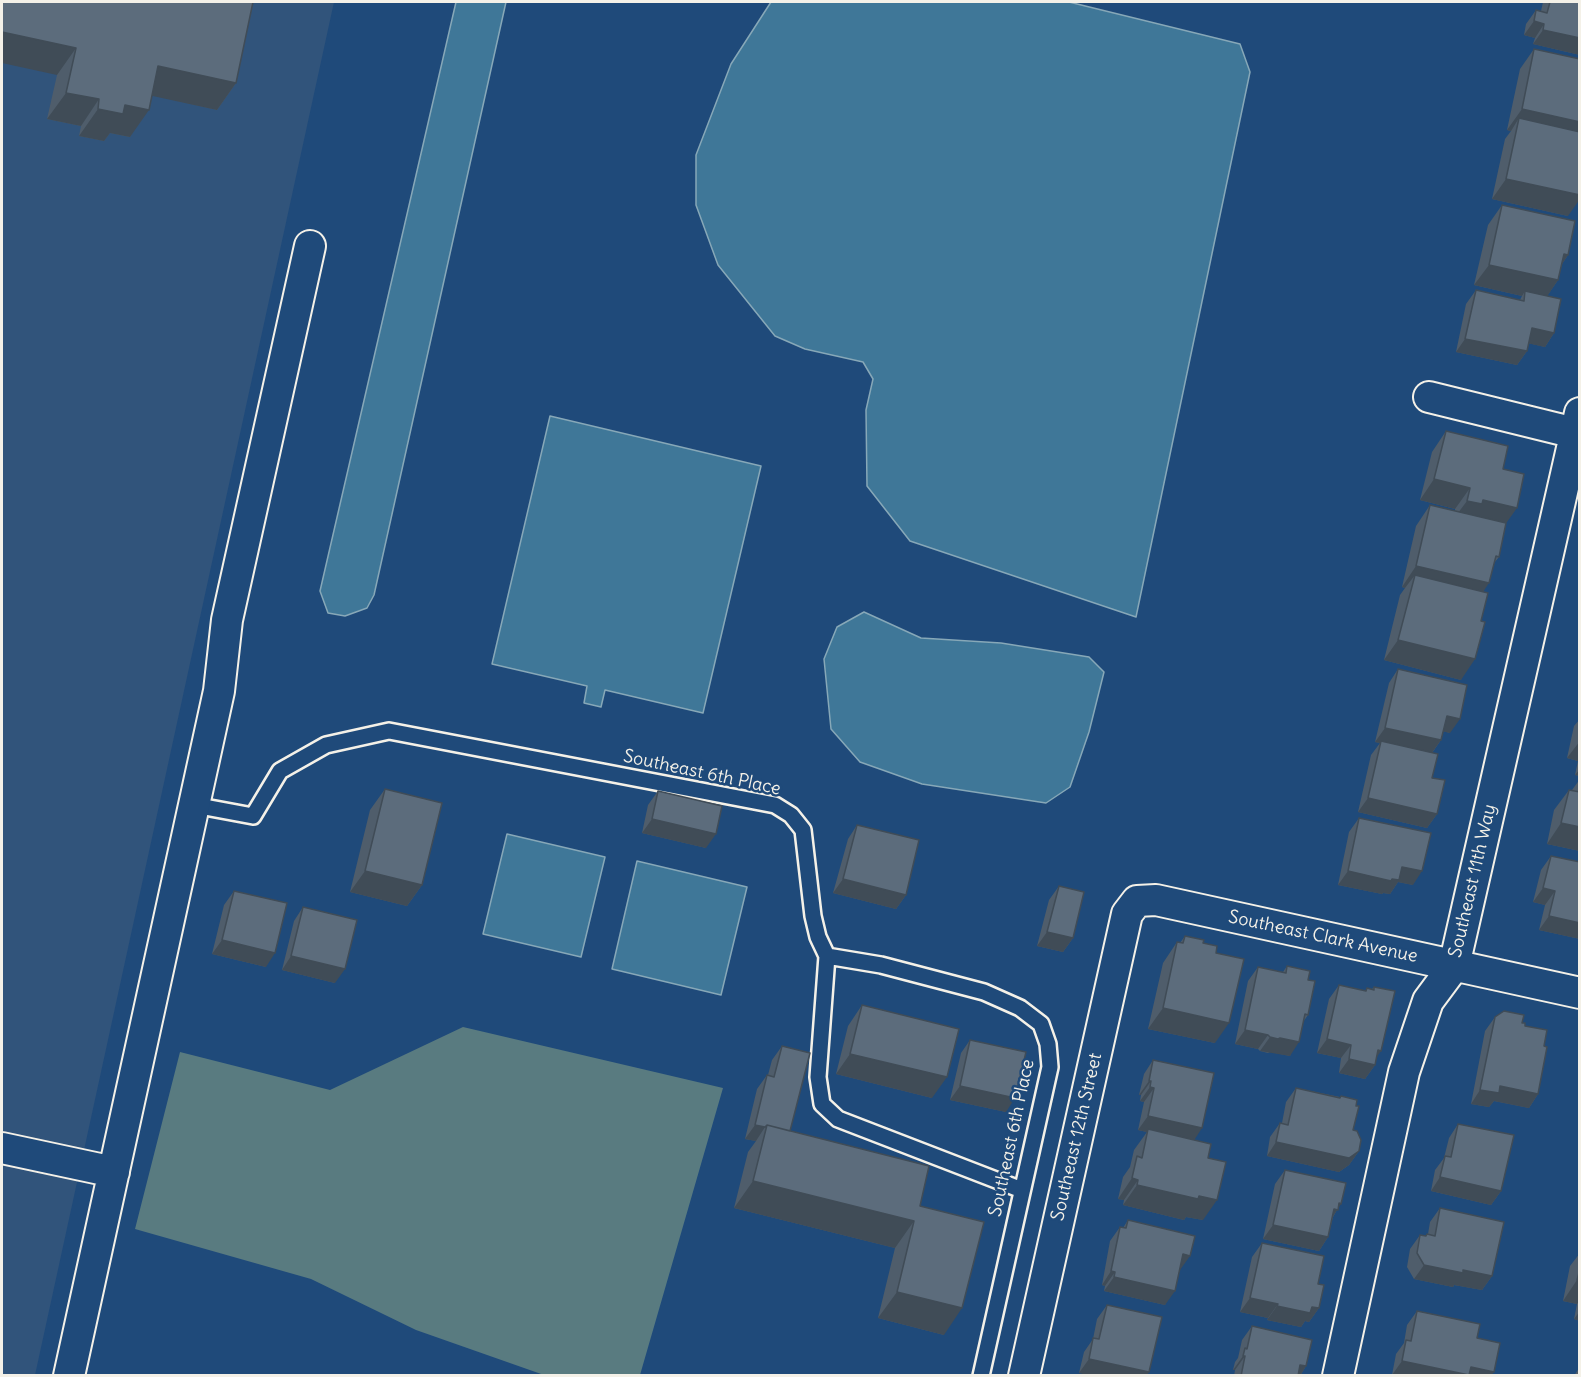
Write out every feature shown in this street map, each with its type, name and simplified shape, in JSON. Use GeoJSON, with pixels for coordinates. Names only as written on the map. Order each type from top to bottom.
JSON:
{"type":"FeatureCollection","features":[{"type":"Feature","properties":{"kind":"street"},"geometry":{"type":"LineString","coordinates":[[69,1376],[219,691],[227,620],[310,246]]}},
{"type":"Feature","properties":{"kind":"street"},"geometry":{"type":"LineString","coordinates":[[1429,397],[1577,423]]}},
{"type":"Feature","properties":{"kind":"street","name":"Southeast 11th Way"},"geometry":{"type":"LineString","coordinates":[[1338,1376],[1404,1072],[1428,1001],[1454,966],[1577,423]]}},
{"type":"Feature","properties":{"kind":"street","name":"Southeast Clark Avenue"},"geometry":{"type":"LineString","coordinates":[[1137,901],[1156,900],[1580,993]]}},
{"type":"Feature","properties":{"kind":"street","name":"Southeast 12th Street"},"geometry":{"type":"LineString","coordinates":[[1024,1376],[1127,914],[1137,901]]}},
{"type":"Feature","properties":{"kind":"street"},"geometry":{"type":"LineString","coordinates":[[2,1148],[114,1172]]}},
{"type":"Feature","properties":{"kind":"lane","name":"Southeast 6th Place"},"geometry":{"type":"LineString","coordinates":[[194,805],[253,816],[280,771],[326,745],[389,731],[775,805],[791,815],[803,830],[813,916],[818,937],[827,957],[881,965],[984,992],[1020,1008],[1041,1024],[1048,1044],[1050,1067],[981,1376]]}},
{"type":"Feature","properties":{"kind":"lane"},"geometry":{"type":"LineString","coordinates":[[827,957],[818,1077],[822,1104],[838,1119],[1022,1190]]}},
{"type":"Feature","properties":{"kind":"shaded area"},"geometry":{"type":"Polygon","coordinates":[[[2,2],[334,2],[35,1375],[2,1376],[2,2]]]}},
{"type":"Feature","properties":{"kind":"shaded area"},"geometry":{"type":"Polygon","coordinates":[[[456,2],[506,2],[374,595],[367,608],[345,616],[328,613],[320,591],[456,2]]]}},
{"type":"Feature","properties":{"kind":"shaded area"},"geometry":{"type":"Polygon","coordinates":[[[771,2],[1069,2],[1240,44],[1250,72],[1136,617],[910,541],[867,486],[866,410],[873,379],[863,362],[805,349],[775,336],[718,265],[696,205],[696,155],[731,64],[771,2]]]}},
{"type":"Feature","properties":{"kind":"shaded area"},"geometry":{"type":"Polygon","coordinates":[[[550,416],[761,466],[703,713],[605,690],[601,707],[584,703],[587,686],[492,664],[550,416]]]}},
{"type":"Feature","properties":{"kind":"shaded area"},"geometry":{"type":"Polygon","coordinates":[[[864,612],[921,638],[1001,643],[1089,657],[1104,672],[1089,732],[1070,787],[1046,803],[922,784],[860,762],[831,729],[824,659],[837,627],[864,612]]]}},
{"type":"Feature","properties":{"kind":"shaded area"},"geometry":{"type":"Polygon","coordinates":[[[507,834],[605,857],[581,957],[483,934],[507,834]]]}},
{"type":"Feature","properties":{"kind":"shaded area"},"geometry":{"type":"Polygon","coordinates":[[[637,861],[747,887],[721,995],[612,969],[637,861]]]}},
{"type":"Feature","properties":{"kind":"green space"},"geometry":{"type":"Polygon","coordinates":[[[463,1027],[723,1088],[640,1375],[544,1375],[416,1330],[311,1279],[135,1229],[180,1052],[330,1090],[463,1027]]]}},
{"type":"Feature","properties":{"kind":"building"},"geometry":{"type":"Polygon","coordinates":[[[2,2],[253,2],[236,83],[158,66],[149,110],[125,105],[123,114],[98,109],[99,99],[66,93],[76,48],[2,32],[2,2]]]}},
{"type":"Feature","properties":{"kind":"building"},"geometry":{"type":"Polygon","coordinates":[[[1550,2],[1580,2],[1580,38],[1543,30],[1544,24],[1534,21],[1536,10],[1547,13],[1550,2]]]}},
{"type":"Feature","properties":{"kind":"building"},"geometry":{"type":"Polygon","coordinates":[[[1534,49],[1580,59],[1580,122],[1522,109],[1534,49]]]}},
{"type":"Feature","properties":{"kind":"building"},"geometry":{"type":"Polygon","coordinates":[[[1519,118],[1580,132],[1580,195],[1506,179],[1519,118]]]}},
{"type":"Feature","properties":{"kind":"building"},"geometry":{"type":"Polygon","coordinates":[[[1502,205],[1575,221],[1568,255],[1564,254],[1558,280],[1489,265],[1502,205]]]}},
{"type":"Feature","properties":{"kind":"building"},"geometry":{"type":"Polygon","coordinates":[[[1476,290],[1524,301],[1525,291],[1561,299],[1554,333],[1532,328],[1527,351],[1465,339],[1476,290]]]}},
{"type":"Feature","properties":{"kind":"building"},"geometry":{"type":"Polygon","coordinates":[[[1446,431],[1508,446],[1503,469],[1524,474],[1517,508],[1483,500],[1482,504],[1467,501],[1470,488],[1434,479],[1446,431]]]}},
{"type":"Feature","properties":{"kind":"building"},"geometry":{"type":"Polygon","coordinates":[[[1430,505],[1506,523],[1499,557],[1496,556],[1489,583],[1416,566],[1430,505]]]}},
{"type":"Feature","properties":{"kind":"building"},"geometry":{"type":"Polygon","coordinates":[[[1415,575],[1488,593],[1481,621],[1485,622],[1475,659],[1398,640],[1415,575]]]}},
{"type":"Feature","properties":{"kind":"building"},"geometry":{"type":"Polygon","coordinates":[[[1398,669],[1467,685],[1460,719],[1447,716],[1441,740],[1385,728],[1398,669]]]}},
{"type":"Feature","properties":{"kind":"building"},"geometry":{"type":"Polygon","coordinates":[[[1381,741],[1438,754],[1432,778],[1445,780],[1437,814],[1368,798],[1381,741]]]}},
{"type":"Feature","properties":{"kind":"building"},"geometry":{"type":"Polygon","coordinates":[[[385,789],[442,803],[422,885],[365,871],[385,789]]]}},
{"type":"Feature","properties":{"kind":"building"},"geometry":{"type":"Polygon","coordinates":[[[1569,790],[1580,792],[1580,827],[1561,823],[1569,790]]]}},
{"type":"Feature","properties":{"kind":"building"},"geometry":{"type":"Polygon","coordinates":[[[658,791],[722,806],[716,834],[652,819],[658,791]]]}},
{"type":"Feature","properties":{"kind":"building"},"geometry":{"type":"Polygon","coordinates":[[[1359,818],[1431,833],[1422,871],[1402,867],[1399,880],[1392,879],[1391,881],[1348,871],[1359,818]]]}},
{"type":"Feature","properties":{"kind":"building"},"geometry":{"type":"Polygon","coordinates":[[[857,825],[919,840],[906,895],[843,879],[857,825]]]}},
{"type":"Feature","properties":{"kind":"building"},"geometry":{"type":"Polygon","coordinates":[[[1551,856],[1580,862],[1580,923],[1549,916],[1555,891],[1543,888],[1551,856]]]}},
{"type":"Feature","properties":{"kind":"building"},"geometry":{"type":"Polygon","coordinates":[[[1059,886],[1084,892],[1073,938],[1047,932],[1059,886]]]}},
{"type":"Feature","properties":{"kind":"building"},"geometry":{"type":"Polygon","coordinates":[[[234,891],[287,903],[275,953],[222,940],[234,891]]]}},
{"type":"Feature","properties":{"kind":"building"},"geometry":{"type":"Polygon","coordinates":[[[303,907],[357,920],[345,969],[291,956],[303,907]]]}},
{"type":"Feature","properties":{"kind":"building"},"geometry":{"type":"Polygon","coordinates":[[[1185,936],[1204,940],[1203,943],[1217,946],[1216,953],[1244,959],[1229,1023],[1163,1008],[1177,942],[1183,943],[1185,936]]]}},
{"type":"Feature","properties":{"kind":"building"},"geometry":{"type":"Polygon","coordinates":[[[1287,966],[1310,971],[1308,980],[1315,981],[1308,1015],[1305,1014],[1299,1042],[1245,1030],[1258,967],[1286,973],[1287,966]]]}},
{"type":"Feature","properties":{"kind":"building"},"geometry":{"type":"Polygon","coordinates":[[[1339,985],[1366,991],[1367,988],[1374,990],[1374,987],[1395,991],[1381,1051],[1378,1050],[1375,1065],[1349,1059],[1351,1045],[1327,1039],[1339,985]]]}},
{"type":"Feature","properties":{"kind":"building"},"geometry":{"type":"Polygon","coordinates":[[[862,1005],[959,1029],[947,1077],[850,1054],[862,1005]]]}},
{"type":"Feature","properties":{"kind":"building"},"geometry":{"type":"Polygon","coordinates":[[[1504,1011],[1524,1015],[1522,1023],[1525,1023],[1525,1026],[1547,1030],[1544,1046],[1547,1047],[1538,1094],[1500,1086],[1499,1093],[1480,1090],[1495,1017],[1504,1011]]]}},
{"type":"Feature","properties":{"kind":"building"},"geometry":{"type":"Polygon","coordinates":[[[970,1040],[1026,1052],[1015,1098],[960,1086],[970,1040]]]}},
{"type":"Feature","properties":{"kind":"building"},"geometry":{"type":"Polygon","coordinates":[[[782,1046],[810,1053],[790,1131],[767,1125],[765,1127],[755,1125],[767,1075],[774,1077],[782,1046]]]}},
{"type":"Feature","properties":{"kind":"building"},"geometry":{"type":"Polygon","coordinates":[[[1153,1060],[1214,1073],[1202,1128],[1148,1116],[1154,1088],[1150,1087],[1151,1081],[1149,1081],[1153,1060]]]}},
{"type":"Feature","properties":{"kind":"building"},"geometry":{"type":"Polygon","coordinates":[[[1296,1088],[1357,1100],[1356,1106],[1359,1106],[1353,1130],[1357,1131],[1361,1140],[1359,1151],[1349,1158],[1276,1142],[1280,1123],[1288,1125],[1296,1088]]]}},
{"type":"Feature","properties":{"kind":"building"},"geometry":{"type":"Polygon","coordinates":[[[1458,1124],[1514,1135],[1501,1191],[1440,1177],[1445,1156],[1451,1157],[1458,1124]]]}},
{"type":"Feature","properties":{"kind":"building"},"geometry":{"type":"Polygon","coordinates":[[[767,1125],[929,1166],[920,1206],[984,1222],[962,1308],[897,1292],[914,1221],[753,1181],[767,1125]]]}},
{"type":"Feature","properties":{"kind":"building"},"geometry":{"type":"Polygon","coordinates":[[[1148,1129],[1211,1144],[1208,1158],[1226,1162],[1217,1200],[1199,1196],[1198,1199],[1137,1185],[1138,1180],[1132,1178],[1137,1156],[1142,1158],[1148,1129]]]}},
{"type":"Feature","properties":{"kind":"building"},"geometry":{"type":"Polygon","coordinates":[[[1285,1170],[1346,1183],[1341,1204],[1339,1203],[1338,1210],[1334,1209],[1328,1237],[1273,1225],[1285,1170]]]}},
{"type":"Feature","properties":{"kind":"building"},"geometry":{"type":"Polygon","coordinates":[[[1440,1208],[1504,1222],[1492,1276],[1424,1265],[1417,1253],[1420,1235],[1435,1236],[1440,1208]]]}},
{"type":"Feature","properties":{"kind":"building"},"geometry":{"type":"Polygon","coordinates":[[[1128,1220],[1195,1236],[1190,1256],[1183,1254],[1175,1291],[1114,1277],[1115,1272],[1111,1271],[1120,1227],[1126,1228],[1128,1220]]]}},
{"type":"Feature","properties":{"kind":"building"},"geometry":{"type":"Polygon","coordinates":[[[1262,1243],[1324,1256],[1318,1284],[1324,1285],[1319,1308],[1312,1307],[1310,1313],[1250,1298],[1262,1243]]]}},
{"type":"Feature","properties":{"kind":"building"},"geometry":{"type":"Polygon","coordinates":[[[1107,1305],[1162,1317],[1149,1372],[1089,1359],[1093,1338],[1099,1339],[1107,1305]]]}},
{"type":"Feature","properties":{"kind":"building"},"geometry":{"type":"Polygon","coordinates":[[[1417,1311],[1480,1324],[1477,1338],[1500,1343],[1494,1372],[1471,1367],[1469,1375],[1402,1361],[1406,1340],[1411,1341],[1417,1311]]]}},
{"type":"Feature","properties":{"kind":"building"},"geometry":{"type":"Polygon","coordinates":[[[1252,1326],[1312,1340],[1306,1366],[1300,1365],[1298,1376],[1241,1376],[1245,1356],[1243,1356],[1245,1348],[1247,1349],[1252,1326]]]}}]}
